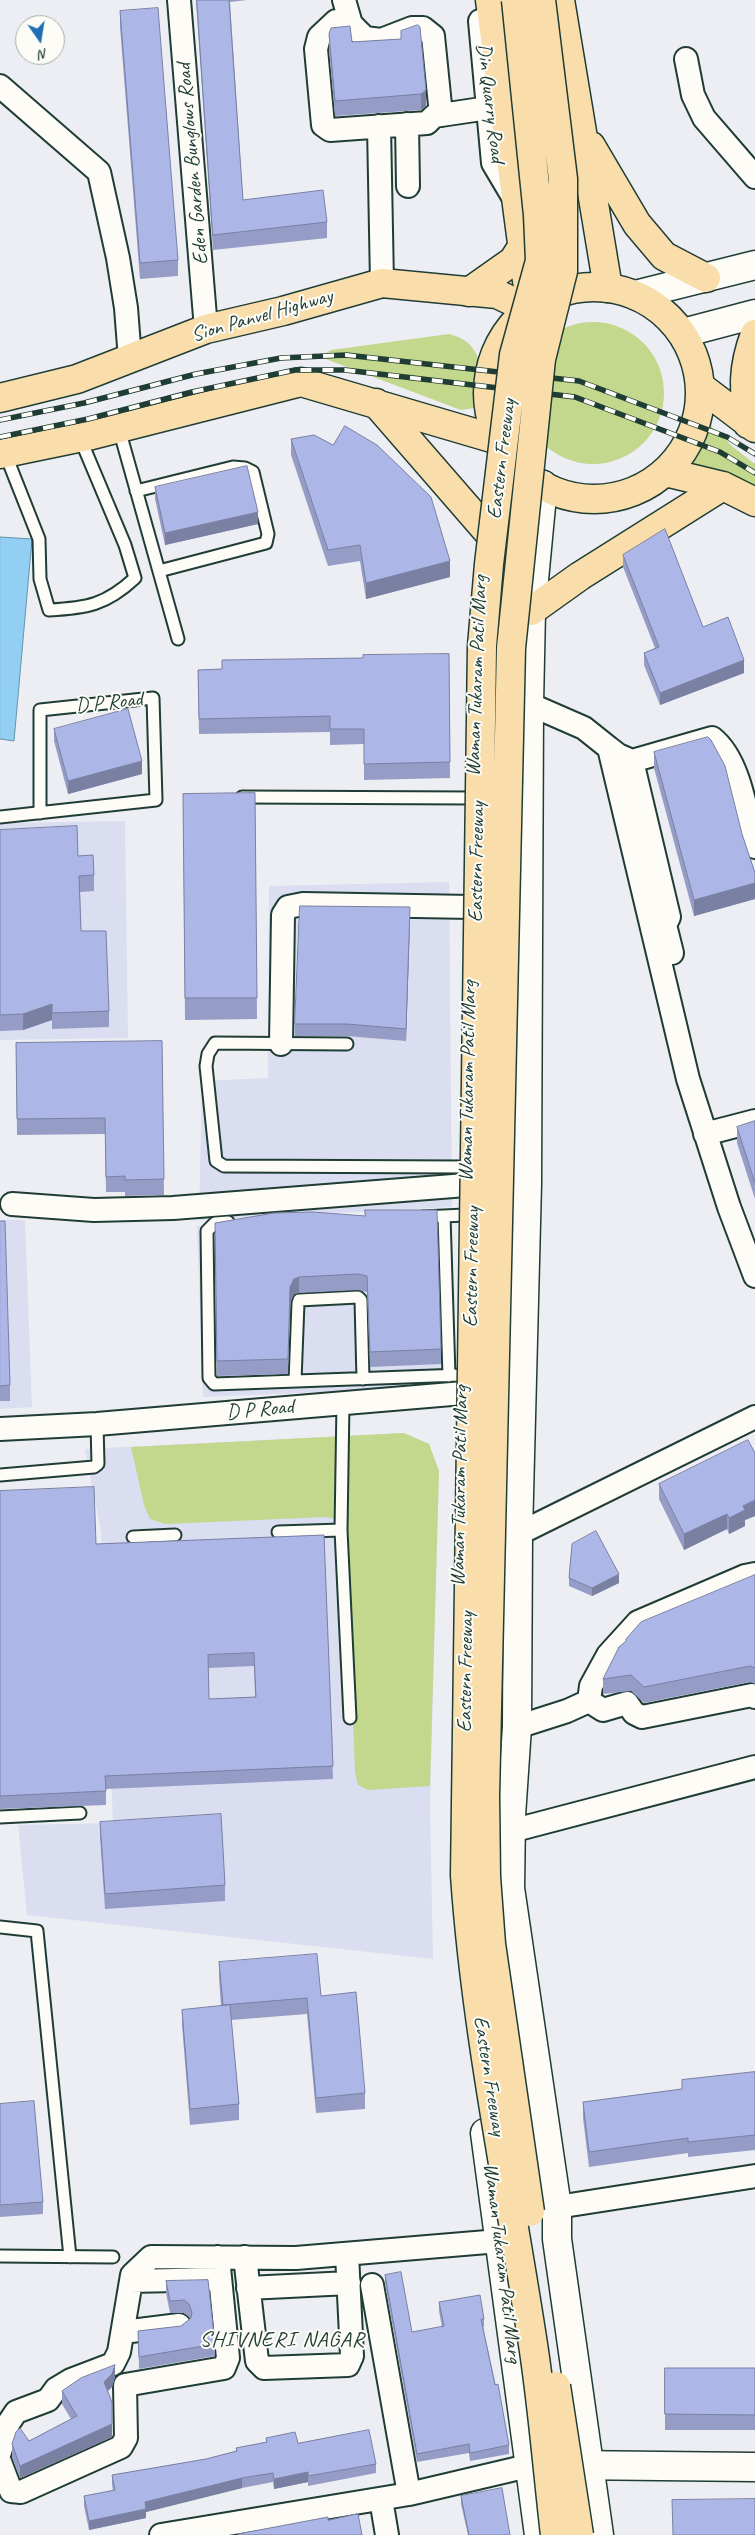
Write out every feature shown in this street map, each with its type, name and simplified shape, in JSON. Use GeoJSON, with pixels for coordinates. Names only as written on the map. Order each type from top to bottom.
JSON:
{"type":"FeatureCollection","features":[{"type":"Feature","properties":{"kind":"highway"},"geometry":{"type":"LineString","coordinates":[[490,0],[522,247],[533,306]]}},
{"type":"Feature","properties":{"kind":"highway","name":"Eastern Freeway"},"geometry":{"type":"LineString","coordinates":[[516,0],[538,215],[540,262],[514,355],[489,564],[482,646],[465,1875],[470,1954],[534,2352],[556,2535]]}},
{"type":"Feature","properties":{"kind":"highway","name":"Eastern Freeway"},"geometry":{"type":"LineString","coordinates":[[541,0],[563,179],[563,271],[541,359],[511,648],[486,1776],[486,1878],[500,2016],[578,2535]]}},
{"type":"Feature","properties":{"kind":"highway"},"geometry":{"type":"LineString","coordinates":[[560,0],[608,288]]}},
{"type":"Feature","properties":{"kind":"highway"},"geometry":{"type":"LineString","coordinates":[[582,132],[637,224],[664,256],[706,278]]}},
{"type":"Feature","properties":{"kind":"highway"},"geometry":{"type":"LineString","coordinates":[[469,292],[513,261],[522,247]]}},
{"type":"Feature","properties":{"kind":"highway","name":"Sion Panvel Highway"},"geometry":{"type":"LineString","coordinates":[[0,398],[78,380],[206,329],[283,311],[382,282],[497,294],[533,306]]}},
{"type":"Feature","properties":{"kind":"highway"},"geometry":{"type":"LineString","coordinates":[[580,288],[608,288],[635,295],[662,310],[682,333],[695,358],[701,386],[700,410],[693,434],[681,454],[665,472],[641,488],[614,497],[585,498],[558,492],[515,468],[495,439],[489,382],[495,354],[510,330],[533,306],[554,295],[580,288]]}},
{"type":"Feature","properties":{"kind":"highway"},"geometry":{"type":"LineString","coordinates":[[752,426],[744,392],[746,359],[755,334]]}},
{"type":"Feature","properties":{"kind":"highway"},"geometry":{"type":"LineString","coordinates":[[2,454],[80,438],[301,382],[495,439]]}},
{"type":"Feature","properties":{"kind":"highway"},"geometry":{"type":"LineString","coordinates":[[701,386],[752,426]]}},
{"type":"Feature","properties":{"kind":"highway"},"geometry":{"type":"LineString","coordinates":[[376,403],[488,532]]}},
{"type":"Feature","properties":{"kind":"highway"},"geometry":{"type":"LineString","coordinates":[[665,472],[723,486],[755,502]]}},
{"type":"Feature","properties":{"kind":"highway"},"geometry":{"type":"LineString","coordinates":[[531,611],[580,576],[723,486]]}},
{"type":"Feature","properties":{"kind":"main road"},"geometry":{"type":"LineString","coordinates":[[635,295],[755,264]]}},
{"type":"Feature","properties":{"kind":"main road"},"geometry":{"type":"LineString","coordinates":[[682,333],[755,314]]}},
{"type":"Feature","properties":{"kind":"main road","name":"Waman Tukaram Patil Marg"},"geometry":{"type":"LineString","coordinates":[[515,468],[488,532],[479,579],[472,788],[472,907],[466,1165],[454,1216],[457,1381],[452,1873],[528,2466],[539,2535]]}},
{"type":"Feature","properties":{"kind":"main road"},"geometry":{"type":"LineString","coordinates":[[543,485],[531,611],[528,782],[528,1143],[518,1534],[517,1727],[510,1888],[557,2207],[557,2239],[599,2535]]}},
{"type":"Feature","properties":{"kind":"main road"},"geometry":{"type":"LineString","coordinates":[[472,788],[528,782]]}},
{"type":"Feature","properties":{"kind":"main road"},"geometry":{"type":"LineString","coordinates":[[466,1165],[528,1143]]}},
{"type":"Feature","properties":{"kind":"main road"},"geometry":{"type":"LineString","coordinates":[[528,2466],[588,2464],[755,2467]]}},
{"type":"Feature","properties":{"kind":"street","name":"Eden Garden Bunglows Road"},"geometry":{"type":"LineString","coordinates":[[179,0],[206,329]]}},
{"type":"Feature","properties":{"kind":"street"},"geometry":{"type":"LineString","coordinates":[[344,0],[351,24],[365,38],[382,40],[412,28],[423,28],[433,36],[441,115]]}},
{"type":"Feature","properties":{"kind":"street","name":"Din Quarry Road"},"geometry":{"type":"LineString","coordinates":[[478,0],[493,164],[516,202]]}},
{"type":"Feature","properties":{"kind":"street"},"geometry":{"type":"LineString","coordinates":[[351,24],[336,21],[319,37],[316,49],[323,125],[330,130],[427,123],[434,116],[488,108]]}},
{"type":"Feature","properties":{"kind":"street"},"geometry":{"type":"LineString","coordinates":[[686,60],[693,95],[704,118],[755,177]]}},
{"type":"Feature","properties":{"kind":"street"},"geometry":{"type":"LineString","coordinates":[[0,86],[99,172],[118,258],[126,308],[130,359]]}},
{"type":"Feature","properties":{"kind":"street"},"geometry":{"type":"LineString","coordinates":[[407,124],[408,186]]}},
{"type":"Feature","properties":{"kind":"street"},"geometry":{"type":"LineString","coordinates":[[380,126],[382,282]]}},
{"type":"Feature","properties":{"kind":"street"},"geometry":{"type":"LineString","coordinates":[[529,704],[584,728],[618,755],[632,761],[712,738],[719,743],[733,766],[755,847]]}},
{"type":"Feature","properties":{"kind":"street"},"geometry":{"type":"LineString","coordinates":[[609,748],[688,1079],[705,1134],[755,1276]]}},
{"type":"Feature","properties":{"kind":"street"},"geometry":{"type":"LineString","coordinates":[[632,761],[669,917],[665,924],[674,960]]}},
{"type":"Feature","properties":{"kind":"street"},"geometry":{"type":"LineString","coordinates":[[281,1044],[283,915],[288,907],[303,904],[472,907]]}},
{"type":"Feature","properties":{"kind":"street"},"geometry":{"type":"LineString","coordinates":[[705,1134],[755,1121]]}},
{"type":"Feature","properties":{"kind":"street"},"geometry":{"type":"LineString","coordinates":[[12,1204],[94,1210],[173,1208],[466,1165]]}},
{"type":"Feature","properties":{"kind":"street","name":"D P Road"},"geometry":{"type":"LineString","coordinates":[[0,1429],[97,1424],[343,1403],[457,1381],[521,1390]]}},
{"type":"Feature","properties":{"kind":"street"},"geometry":{"type":"LineString","coordinates":[[518,1534],[752,1423]]}},
{"type":"Feature","properties":{"kind":"street"},"geometry":{"type":"LineString","coordinates":[[589,1702],[591,1686],[608,1655],[638,1622],[745,1576],[755,1574]]}},
{"type":"Feature","properties":{"kind":"street"},"geometry":{"type":"LineString","coordinates":[[589,1702],[603,1710],[627,1703],[634,1713],[642,1717],[752,1695],[755,1697]]}},
{"type":"Feature","properties":{"kind":"street"},"geometry":{"type":"LineString","coordinates":[[517,1727],[566,1712],[589,1702]]}},
{"type":"Feature","properties":{"kind":"street"},"geometry":{"type":"LineString","coordinates":[[511,1831],[755,1767]]}},
{"type":"Feature","properties":{"kind":"street"},"geometry":{"type":"LineString","coordinates":[[557,2207],[755,2176]]}},
{"type":"Feature","properties":{"kind":"street"},"geometry":{"type":"LineString","coordinates":[[0,2452],[8,2424],[16,2412],[48,2400],[56,2389],[71,2380],[113,2364],[119,2352],[132,2275],[151,2257],[253,2257],[348,2254],[499,2241]]}},
{"type":"Feature","properties":{"kind":"street"},"geometry":{"type":"LineString","coordinates":[[253,2257],[256,2287],[257,2361],[264,2368],[348,2365],[352,2356],[348,2254]]}},
{"type":"Feature","properties":{"kind":"street"},"geometry":{"type":"LineString","coordinates":[[125,2385],[224,2368],[228,2358],[218,2257]]}},
{"type":"Feature","properties":{"kind":"street"},"geometry":{"type":"LineString","coordinates":[[131,2281],[220,2279]]}},
{"type":"Feature","properties":{"kind":"street"},"geometry":{"type":"LineString","coordinates":[[256,2287],[349,2283]]}},
{"type":"Feature","properties":{"kind":"street"},"geometry":{"type":"LineString","coordinates":[[372,2285],[409,2494]]}},
{"type":"Feature","properties":{"kind":"street"},"geometry":{"type":"LineString","coordinates":[[123,2332],[179,2325]]}},
{"type":"Feature","properties":{"kind":"street"},"geometry":{"type":"LineString","coordinates":[[0,2462],[5,2492],[21,2492],[122,2447],[126,2438],[125,2385],[113,2364]]}},
{"type":"Feature","properties":{"kind":"street"},"geometry":{"type":"LineString","coordinates":[[161,2535],[409,2494],[528,2466]]}},
{"type":"Feature","properties":{"kind":"street"},"geometry":{"type":"LineString","coordinates":[[381,2499],[387,2535]]}},
{"type":"Feature","properties":{"kind":"lane"},"geometry":{"type":"LineString","coordinates":[[118,428],[178,639]]}},
{"type":"Feature","properties":{"kind":"lane"},"geometry":{"type":"LineString","coordinates":[[2,454],[39,539],[40,579],[49,610],[97,605],[118,594],[134,578],[125,545],[80,438]]}},
{"type":"Feature","properties":{"kind":"lane"},"geometry":{"type":"LineString","coordinates":[[136,491],[233,467],[245,468],[253,472],[268,534],[266,543],[159,571]]}},
{"type":"Feature","properties":{"kind":"lane","name":"D P Road"},"geometry":{"type":"LineString","coordinates":[[0,817],[40,813],[156,800],[153,698],[40,710],[40,813]]}},
{"type":"Feature","properties":{"kind":"lane"},"geometry":{"type":"LineString","coordinates":[[230,797],[472,788]]}},
{"type":"Feature","properties":{"kind":"lane"},"geometry":{"type":"LineString","coordinates":[[347,1044],[215,1043],[208,1054],[206,1066],[216,1161],[224,1166],[466,1165]]}},
{"type":"Feature","properties":{"kind":"lane"},"geometry":{"type":"LineString","coordinates":[[414,1217],[454,1216]]}},
{"type":"Feature","properties":{"kind":"lane"},"geometry":{"type":"LineString","coordinates":[[245,1222],[215,1223],[207,1231],[210,1378],[214,1384],[363,1379],[457,1381]]}},
{"type":"Feature","properties":{"kind":"lane"},"geometry":{"type":"LineString","coordinates":[[295,1381],[299,1300],[358,1297],[361,1300],[363,1379]]}},
{"type":"Feature","properties":{"kind":"lane"},"geometry":{"type":"LineString","coordinates":[[343,1403],[342,1530],[350,1718]]}},
{"type":"Feature","properties":{"kind":"lane"},"geometry":{"type":"LineString","coordinates":[[0,1475],[94,1467],[98,1464],[97,1424]]}},
{"type":"Feature","properties":{"kind":"lane"},"geometry":{"type":"LineString","coordinates":[[278,1532],[342,1530]]}},
{"type":"Feature","properties":{"kind":"lane"},"geometry":{"type":"LineString","coordinates":[[133,1537],[175,1535]]}},
{"type":"Feature","properties":{"kind":"lane"},"geometry":{"type":"LineString","coordinates":[[0,1817],[80,1813]]}},
{"type":"Feature","properties":{"kind":"lane"},"geometry":{"type":"LineString","coordinates":[[0,1927],[38,1931],[70,2257]]}},
{"type":"Feature","properties":{"kind":"lane"},"geometry":{"type":"LineString","coordinates":[[0,2256],[113,2257]]}},
{"type":"Feature","properties":{"kind":"shaded area"},"geometry":{"type":"Polygon","coordinates":[[[125,821],[128,1038],[0,1040],[0,823],[125,821]]]}},
{"type":"Feature","properties":{"kind":"shaded area"},"geometry":{"type":"Polygon","coordinates":[[[449,882],[452,1207],[199,1220],[202,1081],[268,1078],[269,886],[449,882]]]}},
{"type":"Feature","properties":{"kind":"shaded area"},"geometry":{"type":"Polygon","coordinates":[[[0,1220],[25,1220],[32,1407],[0,1409],[0,1220]]]}},
{"type":"Feature","properties":{"kind":"shaded area"},"geometry":{"type":"Polygon","coordinates":[[[448,1221],[451,1387],[203,1397],[197,1226],[422,1225],[448,1221]]]}},
{"type":"Feature","properties":{"kind":"shaded area"},"geometry":{"type":"Polygon","coordinates":[[[404,1433],[429,1444],[439,1471],[430,1804],[433,1959],[27,1915],[18,1825],[113,1823],[101,1531],[85,1449],[404,1433]]]}},
{"type":"Feature","properties":{"kind":"green space"},"geometry":{"type":"Polygon","coordinates":[[[593,322],[607,323],[620,328],[632,334],[643,343],[652,354],[658,366],[663,379],[663,407],[658,420],[652,432],[643,443],[632,452],[620,458],[607,463],[593,464],[579,463],[566,458],[554,452],[543,443],[534,432],[528,420],[523,407],[522,393],[523,379],[528,366],[534,354],[543,343],[554,334],[566,328],[579,323],[593,322]]]}},
{"type":"Feature","properties":{"kind":"green space"},"geometry":{"type":"Polygon","coordinates":[[[449,334],[468,343],[479,359],[482,385],[481,393],[474,408],[461,410],[323,358],[324,354],[331,350],[449,334]]]}},
{"type":"Feature","properties":{"kind":"green space"},"geometry":{"type":"Polygon","coordinates":[[[706,421],[733,447],[755,464],[755,489],[676,470],[695,448],[706,421]]]}},
{"type":"Feature","properties":{"kind":"green space"},"geometry":{"type":"Polygon","coordinates":[[[404,1433],[429,1444],[439,1471],[430,1786],[368,1790],[358,1785],[355,1772],[346,1534],[342,1520],[325,1517],[166,1524],[150,1519],[144,1505],[131,1447],[404,1433]]]}},
{"type":"Feature","properties":{"kind":"water"},"geometry":{"type":"Polygon","coordinates":[[[0,537],[32,539],[14,741],[0,739],[0,537]]]}},
{"type":"Feature","properties":{"kind":"building"},"geometry":{"type":"Polygon","coordinates":[[[197,0],[229,0],[243,200],[323,190],[327,222],[213,235],[197,0]]]}},
{"type":"Feature","properties":{"kind":"building"},"geometry":{"type":"Polygon","coordinates":[[[158,8],[178,260],[140,263],[120,11],[158,8]]]}},
{"type":"Feature","properties":{"kind":"building"},"geometry":{"type":"Polygon","coordinates":[[[418,25],[420,27],[426,90],[421,94],[335,101],[329,34],[331,28],[350,26],[352,42],[401,39],[401,31],[418,25]]]}},
{"type":"Feature","properties":{"kind":"building"},"geometry":{"type":"Polygon","coordinates":[[[345,426],[377,445],[431,497],[450,561],[366,583],[360,545],[328,550],[291,439],[314,435],[333,445],[345,426]]]}},
{"type":"Feature","properties":{"kind":"building"},"geometry":{"type":"Polygon","coordinates":[[[247,466],[258,512],[165,533],[155,487],[247,466]]]}},
{"type":"Feature","properties":{"kind":"building"},"geometry":{"type":"Polygon","coordinates":[[[665,529],[703,627],[728,617],[744,660],[660,693],[644,653],[659,647],[623,555],[665,529]]]}},
{"type":"Feature","properties":{"kind":"building"},"geometry":{"type":"Polygon","coordinates":[[[449,654],[450,762],[364,764],[364,729],[330,729],[330,716],[199,719],[198,670],[222,669],[222,660],[363,658],[363,655],[449,654]]]}},
{"type":"Feature","properties":{"kind":"building"},"geometry":{"type":"Polygon","coordinates":[[[128,709],[142,761],[68,781],[54,729],[128,709]]]}},
{"type":"Feature","properties":{"kind":"building"},"geometry":{"type":"Polygon","coordinates":[[[708,737],[725,766],[742,834],[755,873],[755,883],[694,900],[654,752],[708,737]]]}},
{"type":"Feature","properties":{"kind":"building"},"geometry":{"type":"Polygon","coordinates":[[[255,793],[257,998],[185,998],[183,794],[255,793]]]}},
{"type":"Feature","properties":{"kind":"building"},"geometry":{"type":"Polygon","coordinates":[[[77,826],[78,856],[93,855],[94,875],[79,876],[81,931],[106,931],[109,1011],[52,1013],[52,1004],[23,1014],[0,1015],[0,830],[77,826]]]}},
{"type":"Feature","properties":{"kind":"building"},"geometry":{"type":"Polygon","coordinates":[[[300,906],[410,907],[406,1029],[347,1024],[295,1024],[300,906]]]}},
{"type":"Feature","properties":{"kind":"building"},"geometry":{"type":"Polygon","coordinates":[[[162,1041],[164,1179],[125,1180],[125,1176],[106,1177],[105,1118],[17,1119],[16,1043],[162,1041]]]}},
{"type":"Feature","properties":{"kind":"building"},"geometry":{"type":"Polygon","coordinates":[[[755,1121],[755,1183],[737,1127],[755,1121]]]}},
{"type":"Feature","properties":{"kind":"building"},"geometry":{"type":"Polygon","coordinates":[[[365,1210],[437,1210],[441,1349],[370,1352],[367,1276],[358,1274],[299,1277],[294,1279],[290,1287],[288,1359],[217,1361],[215,1223],[274,1213],[313,1212],[365,1216],[365,1210]]]}},
{"type":"Feature","properties":{"kind":"building"},"geometry":{"type":"Polygon","coordinates":[[[0,1221],[5,1221],[10,1385],[0,1386],[0,1221]]]}},
{"type":"Feature","properties":{"kind":"building"},"geometry":{"type":"Polygon","coordinates":[[[748,1440],[755,1453],[755,1500],[743,1506],[745,1510],[729,1518],[727,1514],[684,1534],[659,1484],[748,1440]]]}},
{"type":"Feature","properties":{"kind":"building"},"geometry":{"type":"Polygon","coordinates":[[[94,1487],[96,1544],[324,1535],[333,1766],[105,1776],[106,1791],[0,1796],[0,1491],[94,1487]],[[254,1653],[208,1655],[209,1699],[256,1697],[254,1653]]]}},
{"type":"Feature","properties":{"kind":"building"},"geometry":{"type":"Polygon","coordinates":[[[596,1531],[619,1574],[592,1588],[569,1578],[572,1544],[596,1531]]]}},
{"type":"Feature","properties":{"kind":"building"},"geometry":{"type":"Polygon","coordinates":[[[755,1575],[755,1668],[750,1666],[644,1687],[631,1675],[603,1679],[619,1647],[641,1622],[755,1575]]]}},
{"type":"Feature","properties":{"kind":"building"},"geometry":{"type":"Polygon","coordinates":[[[221,1814],[225,1885],[105,1894],[100,1822],[221,1814]]]}},
{"type":"Feature","properties":{"kind":"building"},"geometry":{"type":"Polygon","coordinates":[[[317,1954],[321,1996],[356,1992],[365,2093],[316,2098],[307,1998],[223,2005],[219,1962],[317,1954]]]}},
{"type":"Feature","properties":{"kind":"building"},"geometry":{"type":"Polygon","coordinates":[[[230,2005],[239,2104],[190,2109],[182,2010],[230,2005]]]}},
{"type":"Feature","properties":{"kind":"building"},"geometry":{"type":"Polygon","coordinates":[[[755,2072],[755,2135],[688,2142],[688,2138],[589,2152],[583,2102],[682,2089],[682,2080],[755,2072]]]}},
{"type":"Feature","properties":{"kind":"building"},"geometry":{"type":"Polygon","coordinates":[[[34,2101],[43,2202],[0,2205],[0,2104],[34,2101]]]}},
{"type":"Feature","properties":{"kind":"building"},"geometry":{"type":"Polygon","coordinates":[[[401,2272],[412,2332],[444,2326],[439,2302],[480,2295],[484,2319],[481,2319],[495,2385],[498,2384],[509,2445],[470,2453],[469,2444],[417,2454],[385,2275],[401,2272]]]}},
{"type":"Feature","properties":{"kind":"building"},"geometry":{"type":"Polygon","coordinates":[[[208,2280],[215,2344],[139,2357],[138,2331],[181,2326],[191,2318],[192,2312],[189,2304],[184,2300],[170,2301],[166,2281],[208,2280]]]}},
{"type":"Feature","properties":{"kind":"building"},"geometry":{"type":"Polygon","coordinates":[[[115,2365],[112,2374],[104,2382],[112,2402],[112,2424],[20,2466],[12,2444],[16,2432],[20,2428],[29,2441],[77,2416],[62,2391],[81,2378],[115,2365]]]}},
{"type":"Feature","properties":{"kind":"building"},"geometry":{"type":"Polygon","coordinates":[[[665,2368],[755,2368],[755,2415],[665,2414],[665,2368]]]}},
{"type":"Feature","properties":{"kind":"building"},"geometry":{"type":"Polygon","coordinates":[[[369,2430],[376,2464],[308,2476],[308,2472],[274,2479],[273,2473],[242,2478],[145,2502],[146,2509],[89,2521],[84,2496],[115,2490],[112,2475],[206,2459],[237,2451],[236,2448],[267,2442],[266,2438],[295,2432],[298,2443],[369,2430]]]}},
{"type":"Feature","properties":{"kind":"building"},"geometry":{"type":"Polygon","coordinates":[[[502,2488],[510,2535],[469,2535],[461,2496],[502,2488]]]}},
{"type":"Feature","properties":{"kind":"building"},"geometry":{"type":"Polygon","coordinates":[[[755,2499],[755,2535],[673,2535],[672,2500],[755,2499]]]}},
{"type":"Feature","properties":{"kind":"building"},"geometry":{"type":"Polygon","coordinates":[[[358,2514],[362,2535],[238,2535],[328,2517],[328,2520],[358,2514]]]}},
{"type":"Feature","properties":{"kind":"railway"},"geometry":{"type":"LineString","coordinates":[[0,420],[84,403],[196,374],[281,358],[346,355],[579,381],[727,437],[755,454]]}},
{"type":"Feature","properties":{"kind":"railway"},"geometry":{"type":"LineString","coordinates":[[0,437],[88,419],[192,392],[295,370],[345,370],[575,397],[720,452],[755,473]]}},
{"type":"Feature","properties":{"kind":"district","name":"SHIVNERI NAGAR"},"geometry":{"type":"Point","coordinates":[282,2340]}}]}
